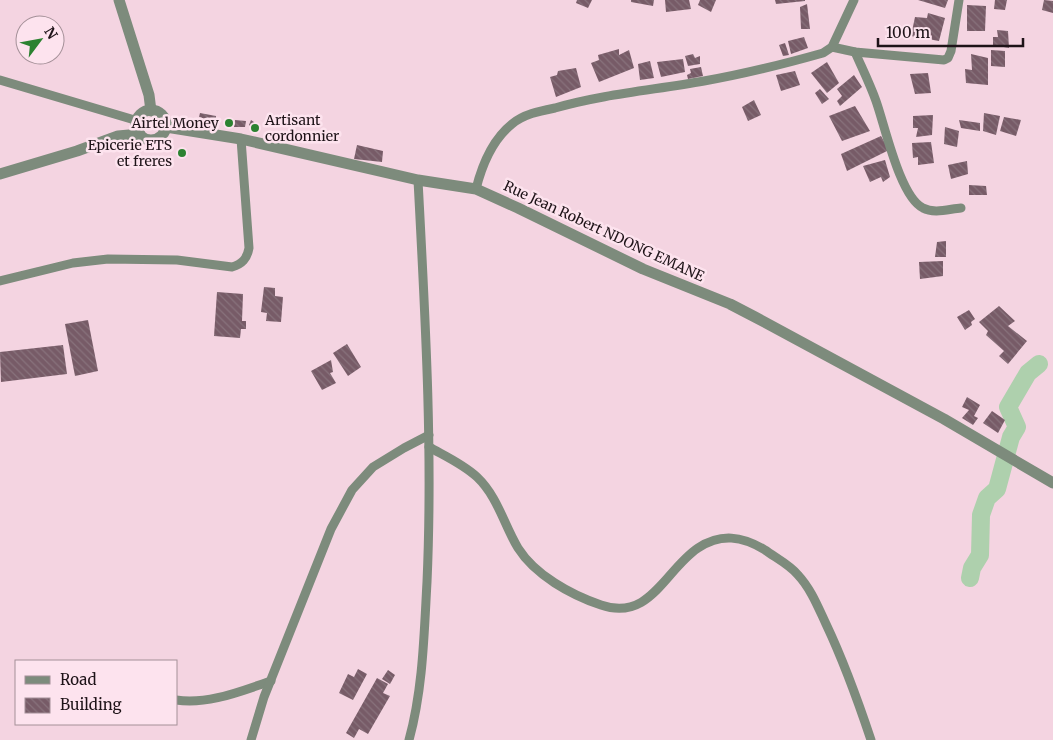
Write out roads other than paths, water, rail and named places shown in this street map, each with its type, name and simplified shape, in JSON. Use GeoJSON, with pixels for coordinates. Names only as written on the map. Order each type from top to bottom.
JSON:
{"type":"FeatureCollection","features":[{"type":"Feature","properties":{"kind":"street"},"geometry":{"type":"LineString","coordinates":[[119,0],[149,96],[151,111]]}},
{"type":"Feature","properties":{"kind":"street"},"geometry":{"type":"LineString","coordinates":[[476,189],[484,164],[495,143],[512,124],[526,116],[581,100],[704,81],[823,53],[832,47],[854,0]]}},
{"type":"Feature","properties":{"kind":"street"},"geometry":{"type":"LineString","coordinates":[[832,47],[855,52],[946,60],[951,51],[959,0]]}},
{"type":"Feature","properties":{"kind":"street"},"geometry":{"type":"LineString","coordinates":[[855,52],[876,101],[903,183],[913,200],[923,208],[936,211],[961,208]]}},
{"type":"Feature","properties":{"kind":"street"},"geometry":{"type":"LineString","coordinates":[[0,80],[138,121]]}},
{"type":"Feature","properties":{"kind":"street"},"geometry":{"type":"LineString","coordinates":[[151,111],[156,111],[164,117],[166,127],[161,137],[154,140],[146,139],[137,128],[138,121],[143,114],[151,111]]}},
{"type":"Feature","properties":{"kind":"street","name":"Rue Jean Robert NDONG EMANE"},"geometry":{"type":"LineString","coordinates":[[166,127],[241,139],[418,180],[476,189],[643,269],[747,312],[944,419],[1053,483]]}},
{"type":"Feature","properties":{"kind":"street"},"geometry":{"type":"LineString","coordinates":[[0,174],[77,151],[118,136],[140,134]]}},
{"type":"Feature","properties":{"kind":"street"},"geometry":{"type":"LineString","coordinates":[[0,282],[73,262],[108,259],[177,260],[232,267],[240,264],[247,258],[249,248],[241,139]]}},
{"type":"Feature","properties":{"kind":"street"},"geometry":{"type":"LineString","coordinates":[[410,740],[418,702],[429,531],[426,324],[418,180]]}},
{"type":"Feature","properties":{"kind":"street"},"geometry":{"type":"LineString","coordinates":[[251,740],[271,681],[331,529],[352,490],[373,466],[429,435]]}},
{"type":"Feature","properties":{"kind":"street"},"geometry":{"type":"LineString","coordinates":[[429,446],[462,466],[482,483],[502,513],[518,548],[530,566],[564,587],[601,605],[618,609],[637,604],[652,596],[696,549],[712,541],[732,538],[750,541],[770,554],[797,573],[814,598],[843,662],[871,740]]}},
{"type":"Feature","properties":{"kind":"street"},"geometry":{"type":"LineString","coordinates":[[178,700],[203,700],[236,693],[271,681]]}},
{"type":"Feature","properties":{"kind":"waterway"},"geometry":{"type":"LineString","coordinates":[[970,578],[972,568],[980,555],[981,515],[987,498],[997,489],[1011,437],[1017,427],[1008,407],[1028,373],[1039,364]]}},
{"type":"Feature","properties":{"kind":"place","name":"Airtel Money"},"geometry":{"type":"Point","coordinates":[229,123]}},
{"type":"Feature","properties":{"kind":"place","name":"Artisant cordonnier"},"geometry":{"type":"Point","coordinates":[255,128]}},
{"type":"Feature","properties":{"kind":"place","name":"Epicerie ETS et freres"},"geometry":{"type":"Point","coordinates":[182,153]}}]}
